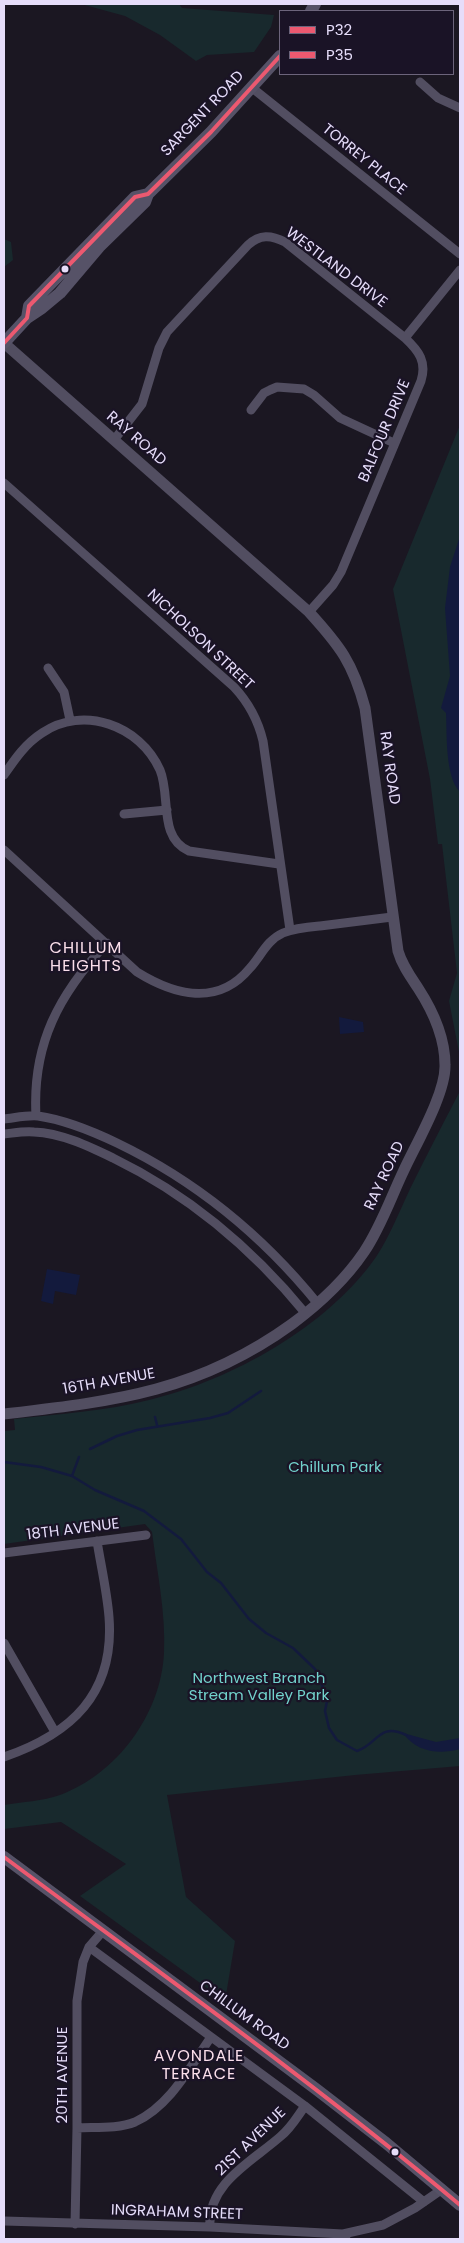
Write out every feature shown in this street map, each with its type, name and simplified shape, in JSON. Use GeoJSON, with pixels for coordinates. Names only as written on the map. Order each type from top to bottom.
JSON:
{"type":"FeatureCollection","features":[{"type":"Feature","properties":{"kind":"main road","name":"SARGENT ROAD"},"geometry":{"type":"LineString","coordinates":[[4,343],[27,318],[29,306],[80,252],[135,197],[148,194],[279,57]]}},
{"type":"Feature","properties":{"kind":"main road","name":"CHILLUM ROAD"},"geometry":{"type":"LineString","coordinates":[[4,1858],[316,2089],[460,2205]]}},
{"type":"Feature","properties":{"kind":"street"},"geometry":{"type":"LineString","coordinates":[[420,82],[438,98],[460,108]]}},
{"type":"Feature","properties":{"kind":"street","name":"TORREY PLACE"},"geometry":{"type":"LineString","coordinates":[[251,87],[460,254]]}},
{"type":"Feature","properties":{"kind":"street","name":"WESTLAND DRIVE"},"geometry":{"type":"LineString","coordinates":[[114,440],[142,404],[159,348],[167,332],[248,245],[258,238],[270,236],[284,242],[406,338]]}},
{"type":"Feature","properties":{"kind":"street"},"geometry":{"type":"LineString","coordinates":[[406,338],[460,270]]}},
{"type":"Feature","properties":{"kind":"street","name":"BALFOUR DRIVE"},"geometry":{"type":"LineString","coordinates":[[309,612],[333,585],[341,572],[423,371],[423,361],[419,352],[406,338]]}},
{"type":"Feature","properties":{"kind":"street","name":"RAY ROAD"},"geometry":{"type":"LineString","coordinates":[[4,343],[309,612],[335,641],[355,673],[363,701],[376,778],[392,916],[400,960],[428,1003],[439,1030],[444,1048],[444,1079],[431,1113],[370,1242],[348,1273],[318,1304]]}},
{"type":"Feature","properties":{"kind":"street"},"geometry":{"type":"LineString","coordinates":[[251,410],[264,393],[270,390],[277,388],[304,389],[314,395],[340,418],[394,444]]}},
{"type":"Feature","properties":{"kind":"street","name":"NICHOLSON STREET"},"geometry":{"type":"LineString","coordinates":[[5,486],[234,686],[246,700],[257,721],[263,741],[290,930]]}},
{"type":"Feature","properties":{"kind":"street"},"geometry":{"type":"LineString","coordinates":[[48,668],[64,692],[70,720]]}},
{"type":"Feature","properties":{"kind":"street"},"geometry":{"type":"LineString","coordinates":[[4,775],[26,745],[52,726],[70,720],[88,719],[102,722],[129,733],[152,756],[160,770],[164,785],[173,839],[182,848],[189,851],[280,864]]}},
{"type":"Feature","properties":{"kind":"street"},"geometry":{"type":"LineString","coordinates":[[124,814],[167,810]]}},
{"type":"Feature","properties":{"kind":"street"},"geometry":{"type":"LineString","coordinates":[[4,850],[137,972],[155,983],[190,994],[200,994],[222,988],[240,978],[270,942],[290,930],[392,916]]}},
{"type":"Feature","properties":{"kind":"street"},"geometry":{"type":"LineString","coordinates":[[36,1116],[36,1077],[45,1039],[53,1019],[72,983],[107,943]]}},
{"type":"Feature","properties":{"kind":"street"},"geometry":{"type":"LineString","coordinates":[[4,1119],[36,1116],[86,1129],[130,1149],[186,1182],[230,1214],[276,1257],[318,1304]]}},
{"type":"Feature","properties":{"kind":"street"},"geometry":{"type":"LineString","coordinates":[[4,1134],[35,1132],[51,1134],[94,1148],[151,1177],[198,1209],[242,1245],[306,1314]]}},
{"type":"Feature","properties":{"kind":"street","name":"16TH AVENUE"},"geometry":{"type":"LineString","coordinates":[[4,1414],[117,1399],[178,1384],[239,1357],[278,1334],[318,1304]]}},
{"type":"Feature","properties":{"kind":"street","name":"18TH AVENUE"},"geometry":{"type":"LineString","coordinates":[[4,1553],[146,1535]]}},
{"type":"Feature","properties":{"kind":"street"},"geometry":{"type":"LineString","coordinates":[[4,1757],[26,1749],[73,1721],[84,1709],[100,1681],[107,1660],[110,1640],[109,1616],[96,1541]]}},
{"type":"Feature","properties":{"kind":"street"},"geometry":{"type":"LineString","coordinates":[[4,1643],[55,1732]]}},
{"type":"Feature","properties":{"kind":"street","name":"20TH AVENUE"},"geometry":{"type":"LineString","coordinates":[[75,2224],[77,2001],[83,1962],[89,1947],[102,1932]]}},
{"type":"Feature","properties":{"kind":"street"},"geometry":{"type":"LineString","coordinates":[[89,1947],[305,2106],[424,2202]]}},
{"type":"Feature","properties":{"kind":"street"},"geometry":{"type":"LineString","coordinates":[[77,2128],[112,2126],[133,2122],[154,2110],[175,2088],[211,2037]]}},
{"type":"Feature","properties":{"kind":"street","name":"21ST AVENUE"},"geometry":{"type":"LineString","coordinates":[[210,2227],[209,2217],[219,2192],[243,2166],[286,2131],[305,2106]]}},
{"type":"Feature","properties":{"kind":"street","name":"INGRAHAM STREET"},"geometry":{"type":"LineString","coordinates":[[4,2221],[210,2227],[344,2236],[383,2225],[441,2190]]}},
{"type":"Feature","properties":{"kind":"green space"},"geometry":{"type":"Polygon","coordinates":[[[81,4],[179,4],[182,8],[274,15],[271,27],[254,52],[207,55],[196,61],[160,35],[125,16],[81,4]]]}},
{"type":"Feature","properties":{"kind":"green space"},"geometry":{"type":"Polygon","coordinates":[[[4,239],[11,242],[13,260],[4,267],[4,239]]]}},
{"type":"Feature","properties":{"kind":"green space"},"geometry":{"type":"Polygon","coordinates":[[[460,425],[460,1057],[449,1001],[457,973],[442,844],[438,844],[430,779],[393,589],[460,425]]]}},
{"type":"Feature","properties":{"kind":"green space"},"geometry":{"type":"Polygon","coordinates":[[[460,1091],[460,1766],[167,1795],[186,1897],[235,1941],[225,2001],[80,1896],[126,1864],[61,1822],[4,1829],[4,1805],[60,1795],[100,1773],[117,1757],[145,1719],[154,1698],[161,1676],[164,1638],[152,1532],[145,1524],[4,1544],[4,1431],[15,1430],[14,1419],[116,1407],[181,1391],[213,1379],[244,1364],[305,1328],[332,1306],[356,1282],[376,1257],[460,1091]]]}},
{"type":"Feature","properties":{"kind":"water"},"geometry":{"type":"Polygon","coordinates":[[[460,536],[460,792],[455,785],[449,766],[446,713],[441,708],[450,676],[445,608],[450,567],[460,536]]]}},
{"type":"Feature","properties":{"kind":"water"},"geometry":{"type":"Polygon","coordinates":[[[339,1017],[363,1022],[364,1032],[340,1034],[339,1017]]]}},
{"type":"Feature","properties":{"kind":"water"},"geometry":{"type":"Polygon","coordinates":[[[47,1269],[80,1275],[76,1295],[55,1291],[53,1304],[41,1301],[47,1269]]]}},
{"type":"Feature","properties":{"kind":"water"},"geometry":{"type":"Polygon","coordinates":[[[403,1733],[436,1742],[460,1738],[460,1749],[444,1752],[428,1750],[414,1744],[403,1733]]]}},
{"type":"Feature","properties":{"kind":"waterway"},"geometry":{"type":"LineString","coordinates":[[90,1449],[117,1436],[137,1430],[210,1418],[228,1413],[261,1391]]}},
{"type":"Feature","properties":{"kind":"waterway"},"geometry":{"type":"LineString","coordinates":[[155,1417],[157,1425]]}},
{"type":"Feature","properties":{"kind":"waterway"},"geometry":{"type":"LineString","coordinates":[[72,1476],[79,1457]]}},
{"type":"Feature","properties":{"kind":"waterway"},"geometry":{"type":"LineString","coordinates":[[4,1462],[41,1467],[72,1476],[95,1490],[144,1511],[181,1539],[207,1572],[221,1583],[249,1619],[266,1633],[293,1648],[315,1669],[327,1701],[325,1711],[329,1728],[337,1740],[357,1751],[390,1731],[406,1735]]}},
{"type":"Feature","properties":{"kind":"transit line","name":"P35"},"geometry":{"type":"LineString","coordinates":[[4,343],[27,318],[29,306],[135,197],[148,194],[211,132],[279,57]]}},
{"type":"Feature","properties":{"kind":"transit line","name":"P32"},"geometry":{"type":"LineString","coordinates":[[4,1857],[291,2071],[460,2205]]}},
{"type":"Feature","properties":{"kind":"district","name":"CHILLUM HEIGHTS"},"geometry":{"type":"Point","coordinates":[86,958]}},
{"type":"Feature","properties":{"kind":"district","name":"AVONDALE TERRACE"},"geometry":{"type":"Point","coordinates":[199,2066]}},
{"type":"Feature","properties":{"kind":"park label","name":"Chillum Park"},"geometry":{"type":"Point","coordinates":[335,1468]}},
{"type":"Feature","properties":{"kind":"park label","name":"Northwest Branch Stream Valley Park"},"geometry":{"type":"Point","coordinates":[259,1688]}}]}
